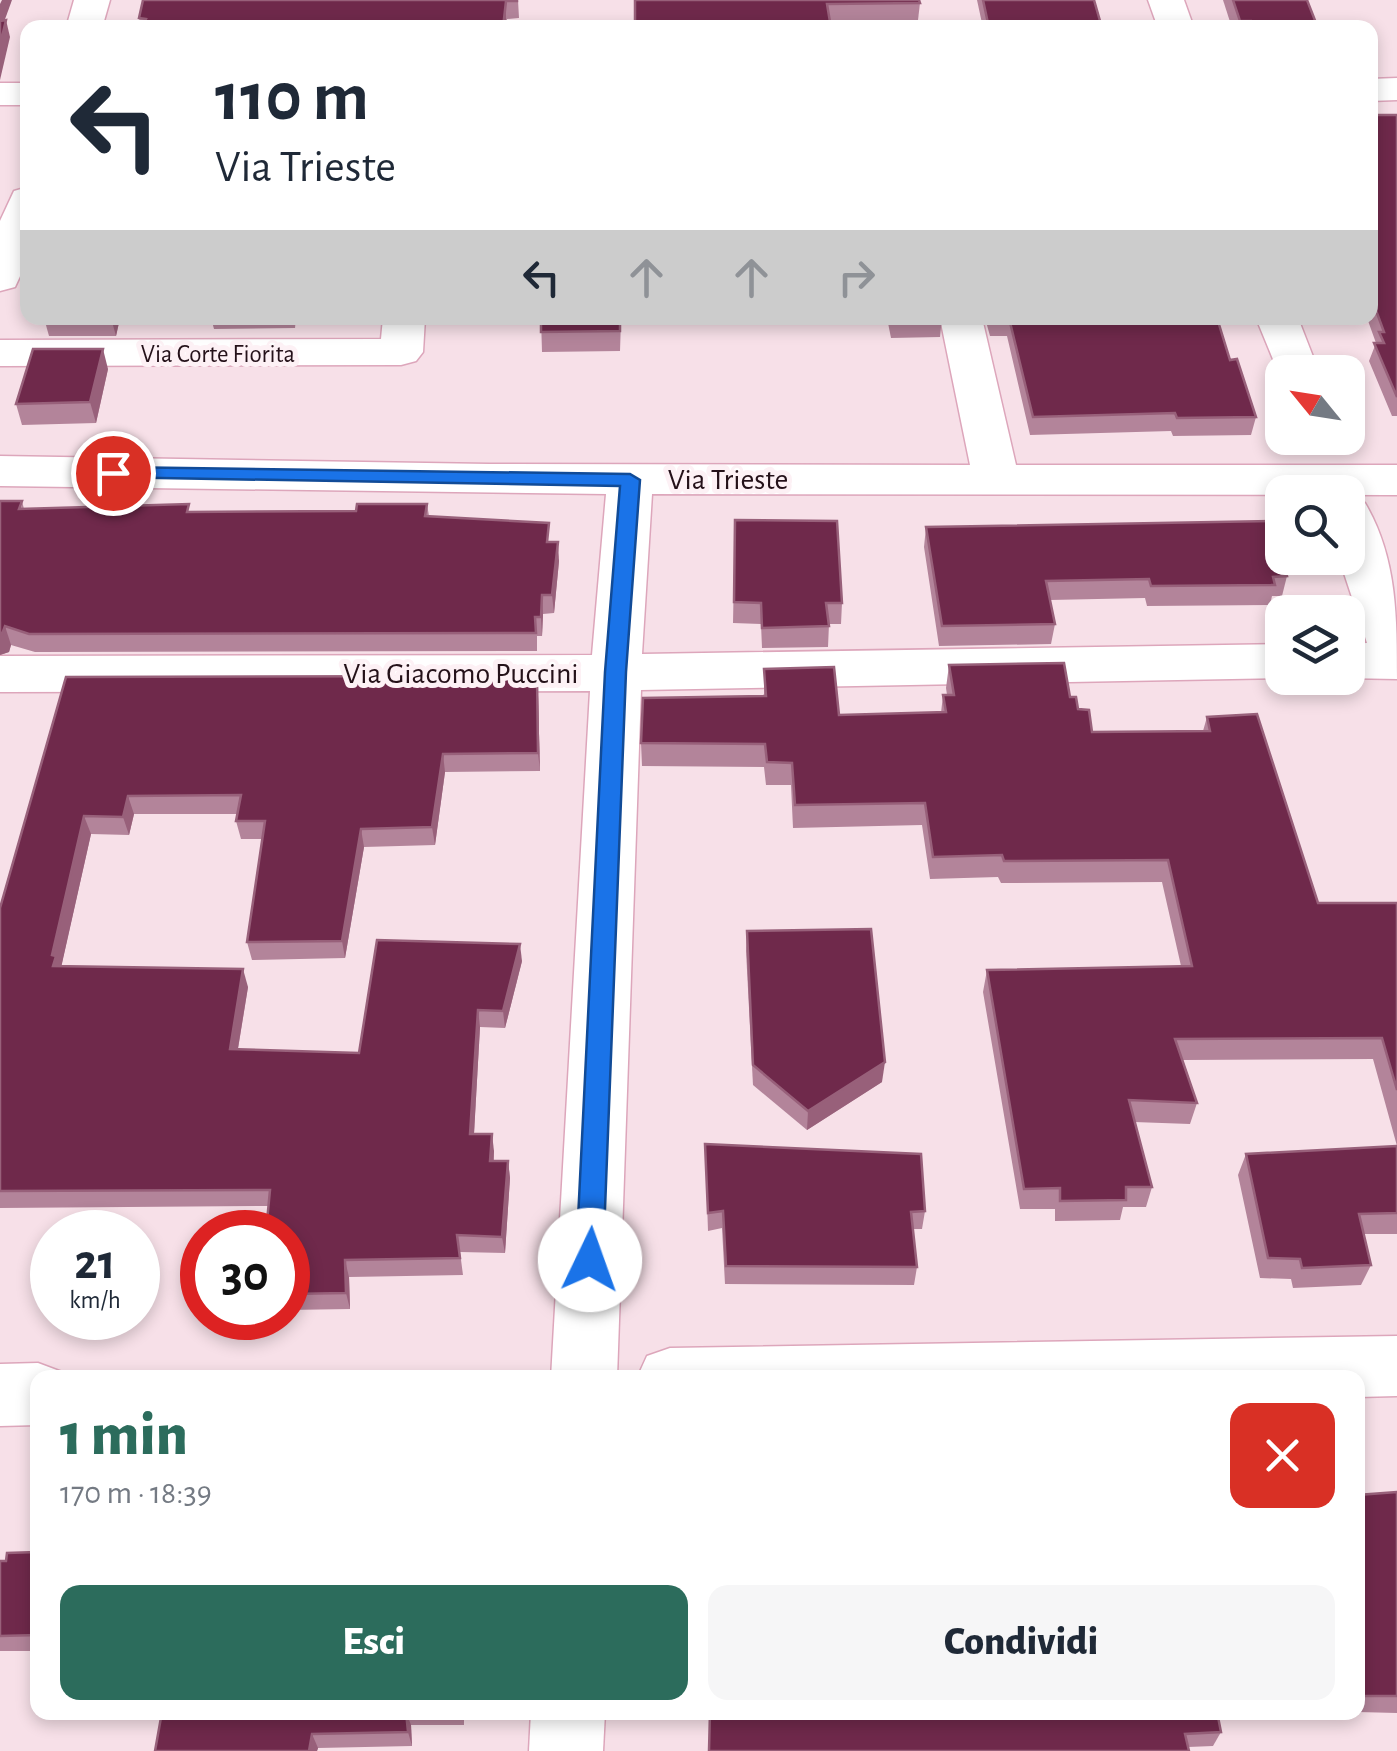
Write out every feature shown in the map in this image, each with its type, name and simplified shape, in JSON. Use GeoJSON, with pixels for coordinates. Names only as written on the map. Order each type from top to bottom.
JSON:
{"type":"FeatureCollection","features":[{"type":"Feature","properties":{"kind":"street"},"geometry":{"type":"LineString","coordinates":[[0,278],[20,222]]}},
{"type":"Feature","properties":{"kind":"street","name":"Via Corte Fiorita"},"geometry":{"type":"LineString","coordinates":[[0,353],[400,352],[403,325]]}},
{"type":"Feature","properties":{"kind":"street"},"geometry":{"type":"LineString","coordinates":[[963,325],[996,478]]}},
{"type":"Feature","properties":{"kind":"street"},"geometry":{"type":"LineString","coordinates":[[1280,325],[1291,355]]}},
{"type":"Feature","properties":{"kind":"street","name":"Via Trieste"},"geometry":{"type":"LineString","coordinates":[[0,471],[630,480],[996,478],[1265,492]]}},
{"type":"Feature","properties":{"kind":"street"},"geometry":{"type":"LineString","coordinates":[[584,1370],[616,672],[630,480]]}},
{"type":"Feature","properties":{"kind":"street","name":"Via Trieste"},"geometry":{"type":"LineString","coordinates":[[1365,489],[1397,480]]}},
{"type":"Feature","properties":{"kind":"street"},"geometry":{"type":"LineString","coordinates":[[1365,566],[1397,659],[1365,660]]}},
{"type":"Feature","properties":{"kind":"street","name":"Via Giacomo Puccini"},"geometry":{"type":"LineString","coordinates":[[0,674],[616,672],[1265,662]]}},
{"type":"Feature","properties":{"kind":"street"},"geometry":{"type":"LineString","coordinates":[[1155,1370],[1397,1366]]}},
{"type":"Feature","properties":{"kind":"street"},"geometry":{"type":"LineString","coordinates":[[0,1395],[30,1394]]}},
{"type":"Feature","properties":{"kind":"street"},"geometry":{"type":"LineString","coordinates":[[566,1751],[568,1720]]}},
{"type":"Feature","properties":{"kind":"building"},"geometry":{"type":"Polygon","coordinates":[[[143,0],[517,0],[506,1],[504,20],[139,18],[143,0]]]}},
{"type":"Feature","properties":{"kind":"building"},"geometry":{"type":"Polygon","coordinates":[[[635,0],[920,3],[827,4],[830,20],[635,20],[635,0]]]}},
{"type":"Feature","properties":{"kind":"building"},"geometry":{"type":"Polygon","coordinates":[[[983,0],[1094,0],[1100,20],[987,20],[983,0]]]}},
{"type":"Feature","properties":{"kind":"building"},"geometry":{"type":"Polygon","coordinates":[[[1233,0],[1307,0],[1315,20],[1240,20],[1233,0]]]}},
{"type":"Feature","properties":{"kind":"building"},"geometry":{"type":"Polygon","coordinates":[[[6,20],[0,45],[0,21],[6,20]]]}},
{"type":"Feature","properties":{"kind":"building"},"geometry":{"type":"Polygon","coordinates":[[[1378,115],[1397,115],[1397,397],[1374,343],[1384,343],[1379,332],[1384,332],[1378,316],[1378,115]]]}},
{"type":"Feature","properties":{"kind":"building"},"geometry":{"type":"Polygon","coordinates":[[[541,325],[620,325],[620,331],[541,332],[541,325]]]}},
{"type":"Feature","properties":{"kind":"building"},"geometry":{"type":"Polygon","coordinates":[[[1011,325],[1219,325],[1230,360],[1237,359],[1256,417],[1177,418],[1175,413],[1033,417],[1011,325]]]}},
{"type":"Feature","properties":{"kind":"building"},"geometry":{"type":"Polygon","coordinates":[[[33,349],[103,349],[90,402],[16,404],[33,349]]]}},
{"type":"Feature","properties":{"kind":"building"},"geometry":{"type":"Polygon","coordinates":[[[0,501],[22,501],[19,509],[189,504],[187,512],[356,511],[357,504],[427,504],[425,516],[549,523],[547,542],[558,542],[552,595],[542,595],[541,617],[535,617],[536,633],[29,634],[5,626],[0,634],[0,501]]]}},
{"type":"Feature","properties":{"kind":"building"},"geometry":{"type":"Polygon","coordinates":[[[735,520],[837,521],[842,603],[826,603],[829,626],[762,628],[761,603],[734,602],[735,520]]]}},
{"type":"Feature","properties":{"kind":"building"},"geometry":{"type":"Polygon","coordinates":[[[1265,521],[1265,575],[1287,576],[1273,577],[1275,585],[1151,586],[1149,579],[1046,581],[1055,624],[942,626],[926,527],[1265,521]]]}},
{"type":"Feature","properties":{"kind":"building"},"geometry":{"type":"Polygon","coordinates":[[[1064,663],[1070,697],[1076,697],[1078,709],[1089,710],[1092,732],[1210,731],[1207,717],[1257,714],[1318,903],[1397,903],[1397,1090],[1382,1038],[1175,1039],[1197,1103],[1129,1100],[1152,1187],[1126,1187],[1126,1200],[1060,1201],[1060,1188],[1024,1189],[987,970],[1192,966],[1168,860],[1004,861],[1002,855],[933,857],[925,803],[795,805],[792,763],[767,762],[765,744],[641,743],[643,698],[766,696],[764,669],[834,667],[839,715],[946,712],[943,695],[954,695],[949,665],[1064,663]]]}},
{"type":"Feature","properties":{"kind":"building"},"geometry":{"type":"Polygon","coordinates":[[[537,676],[538,753],[443,754],[432,827],[361,829],[342,941],[247,942],[265,821],[236,821],[241,795],[128,796],[123,817],[84,816],[52,955],[56,956],[53,966],[243,969],[230,1049],[359,1053],[377,940],[520,944],[503,1011],[478,1010],[470,1134],[492,1134],[490,1161],[508,1161],[502,1237],[457,1235],[460,1258],[345,1260],[346,1293],[310,1294],[310,1210],[268,1210],[270,1190],[0,1191],[0,908],[66,677],[537,676]]]}},
{"type":"Feature","properties":{"kind":"building"},"geometry":{"type":"Polygon","coordinates":[[[871,929],[885,1062],[808,1111],[753,1065],[747,931],[871,929]]]}},
{"type":"Feature","properties":{"kind":"building"},"geometry":{"type":"Polygon","coordinates":[[[705,1144],[921,1154],[925,1211],[911,1212],[917,1267],[726,1266],[723,1211],[708,1213],[705,1144]]]}},
{"type":"Feature","properties":{"kind":"building"},"geometry":{"type":"Polygon","coordinates":[[[1397,1146],[1397,1213],[1359,1214],[1371,1265],[1302,1268],[1300,1259],[1268,1258],[1246,1154],[1397,1146]]]}},
{"type":"Feature","properties":{"kind":"building"},"geometry":{"type":"Polygon","coordinates":[[[1397,1492],[1397,1696],[1365,1696],[1365,1494],[1397,1492]]]}},
{"type":"Feature","properties":{"kind":"building"},"geometry":{"type":"Polygon","coordinates":[[[30,1552],[30,1635],[0,1636],[0,1561],[6,1561],[7,1553],[30,1552]]]}},
{"type":"Feature","properties":{"kind":"building"},"geometry":{"type":"Polygon","coordinates":[[[161,1720],[407,1720],[408,1732],[312,1734],[309,1751],[155,1751],[161,1720]]]}},
{"type":"Feature","properties":{"kind":"building"},"geometry":{"type":"Polygon","coordinates":[[[710,1720],[1219,1720],[1221,1732],[1185,1734],[1189,1751],[709,1751],[710,1720]]]}},
{"type":"Feature","properties":{"kind":"route"},"geometry":{"type":"LineString","coordinates":[[113,473],[630,480],[616,672],[590,1260]]}}]}
